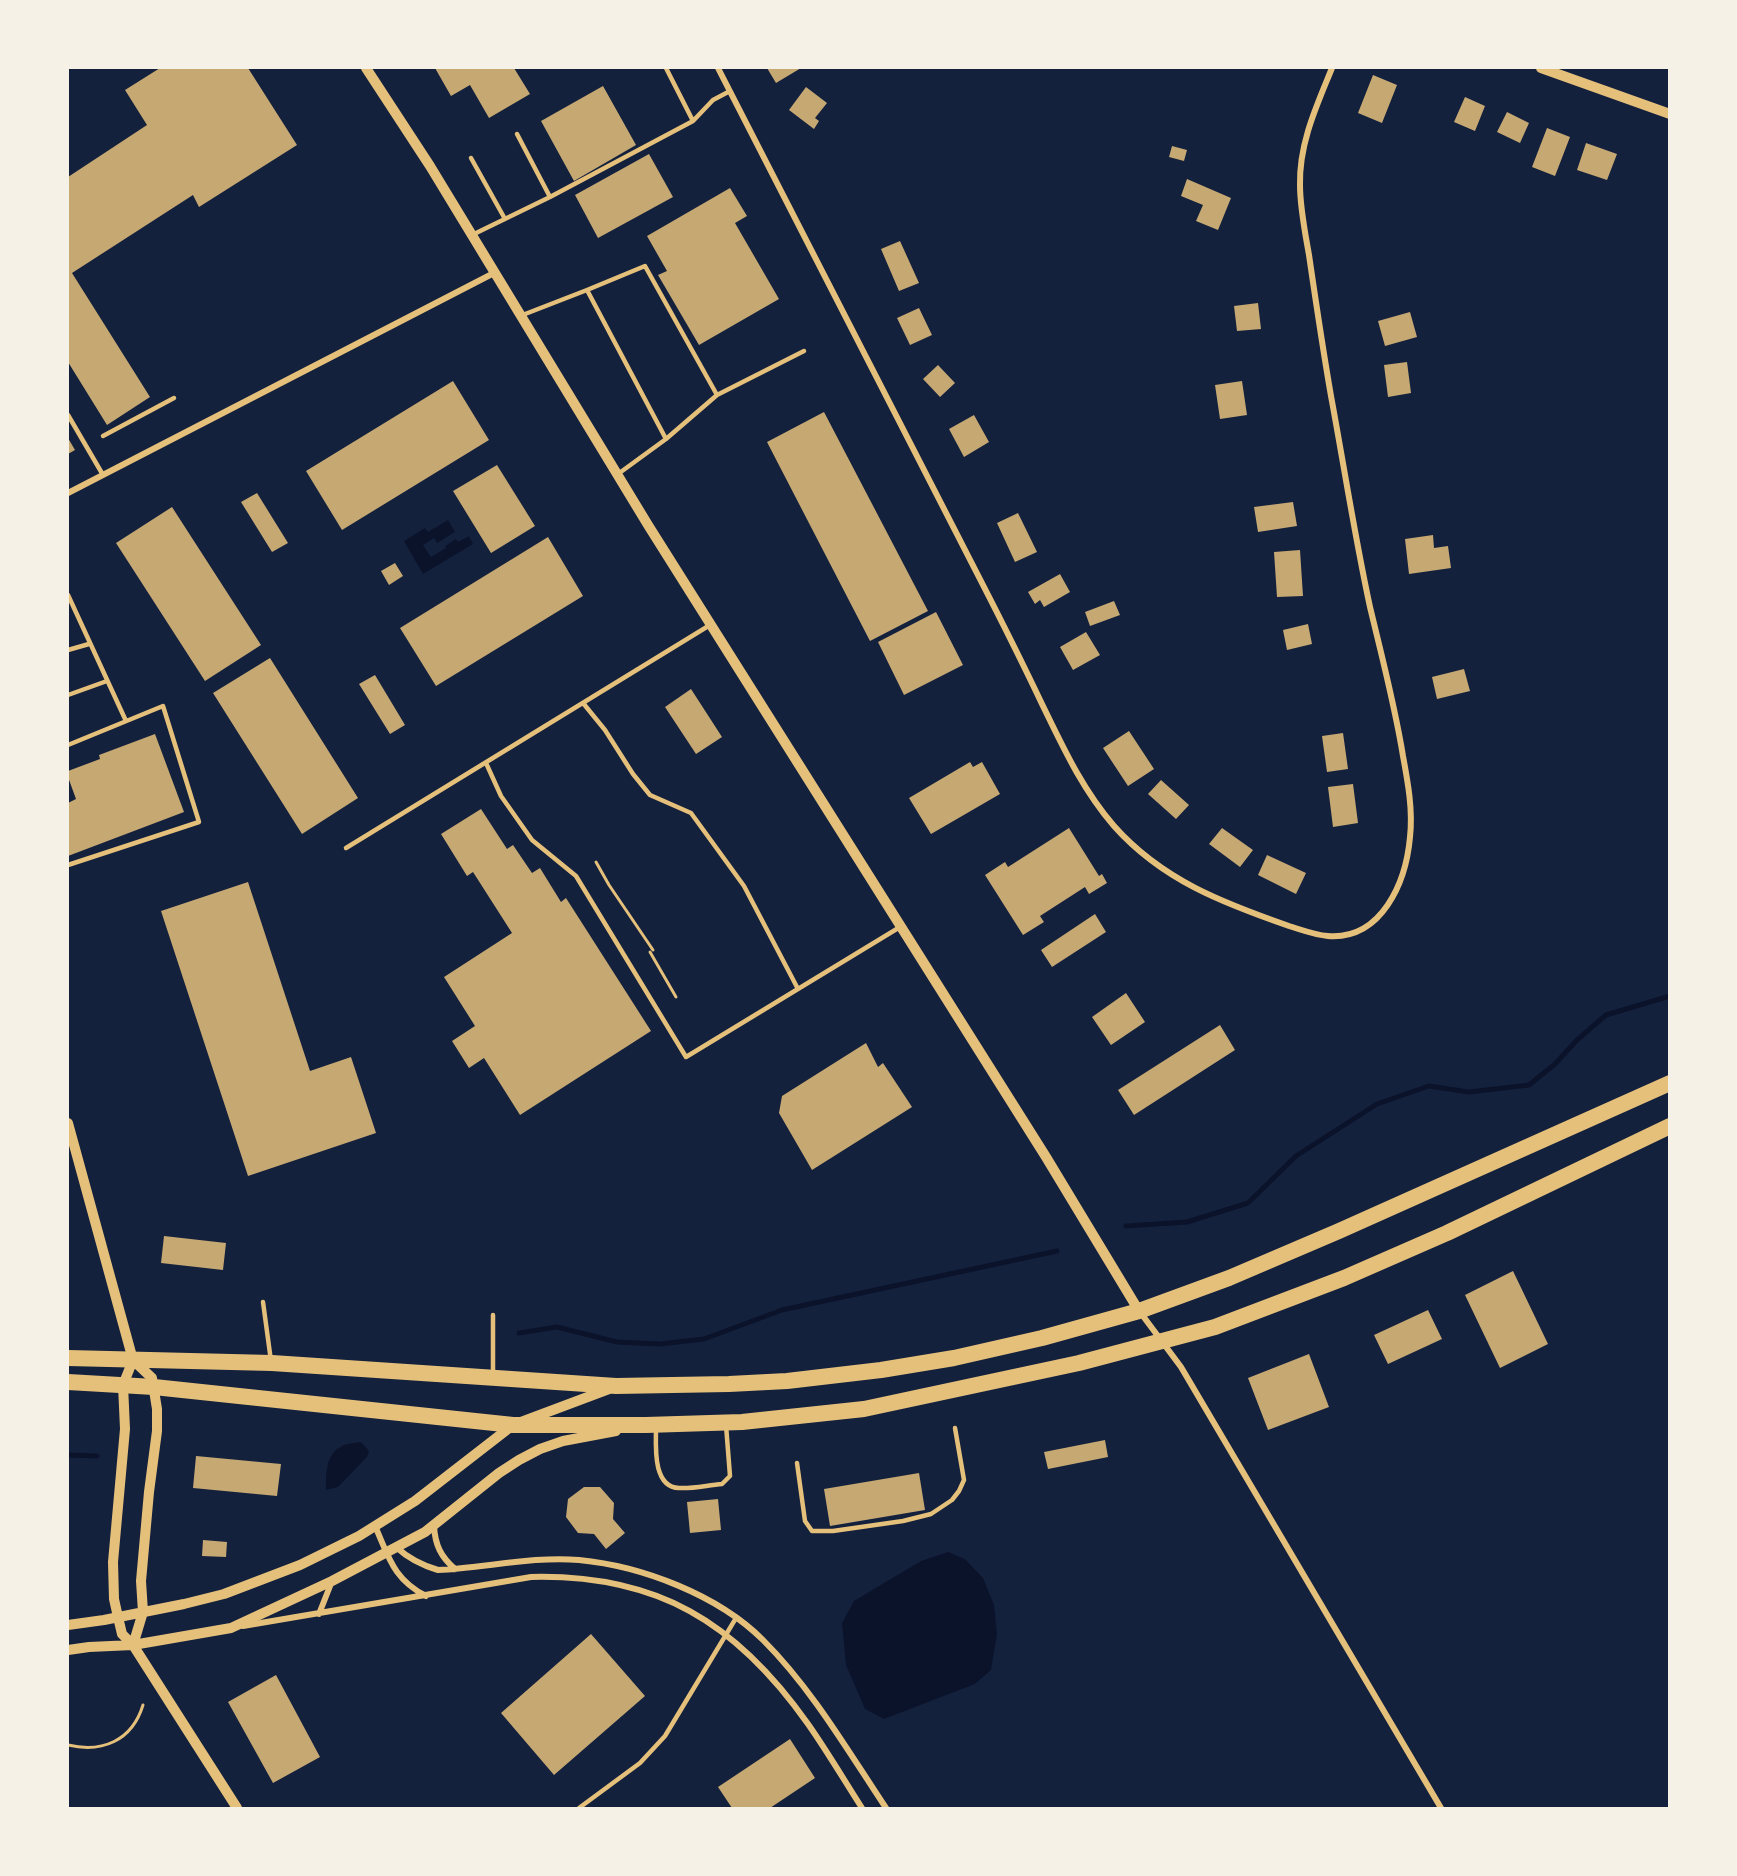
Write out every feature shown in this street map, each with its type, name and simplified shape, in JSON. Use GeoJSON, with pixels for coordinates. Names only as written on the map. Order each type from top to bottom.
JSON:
{"type":"FeatureCollection","features":[{"type":"Feature","properties":{"kind":"highway"},"geometry":{"type":"LineString","coordinates":[[68,1358],[272,1363],[616,1386],[787,1381],[881,1370],[954,1358],[1042,1338],[1139,1311],[1229,1278],[1670,1083]]}},
{"type":"Feature","properties":{"kind":"highway"},"geometry":{"type":"LineString","coordinates":[[68,1382],[154,1387],[513,1425],[651,1425],[726,1422],[864,1410],[1078,1363],[1215,1327],[1344,1278],[1447,1233],[1670,1126]]}},
{"type":"Feature","properties":{"kind":"street"},"geometry":{"type":"LineString","coordinates":[[366,68],[408,131],[710,625],[1046,1157],[1139,1311],[1180,1367],[1442,1809]]}},
{"type":"Feature","properties":{"kind":"street"},"geometry":{"type":"LineString","coordinates":[[718,68],[1012,642],[1075,772],[1094,802],[1142,854],[1191,887],[1234,907],[1309,933],[1330,936],[1350,934],[1363,929],[1374,921],[1389,903],[1407,860],[1411,815],[1410,793],[1399,728],[1368,598],[1322,345],[1302,207],[1300,187],[1303,147],[1308,128],[1332,68]]}},
{"type":"Feature","properties":{"kind":"street"},"geometry":{"type":"LineString","coordinates":[[1541,68],[1670,114]]}},
{"type":"Feature","properties":{"kind":"street"},"geometry":{"type":"LineString","coordinates":[[68,493],[494,273]]}},
{"type":"Feature","properties":{"kind":"street"},"geometry":{"type":"LineString","coordinates":[[68,1123],[133,1360],[152,1378],[157,1409],[157,1431],[141,1581],[144,1612],[133,1645]]}},
{"type":"Feature","properties":{"kind":"street"},"geometry":{"type":"LineString","coordinates":[[133,1360],[123,1385],[125,1429],[113,1562],[114,1599],[118,1617],[123,1634],[133,1645],[237,1809]]}},
{"type":"Feature","properties":{"kind":"street"},"geometry":{"type":"LineString","coordinates":[[68,1625],[144,1612],[224,1594],[300,1565],[375,1526],[415,1501],[513,1425],[616,1386]]}},
{"type":"Feature","properties":{"kind":"street"},"geometry":{"type":"LineString","coordinates":[[231,1628],[332,1581],[434,1526],[499,1473],[540,1449],[563,1441],[651,1425]]}},
{"type":"Feature","properties":{"kind":"street"},"geometry":{"type":"LineString","coordinates":[[375,1526],[391,1549],[422,1566],[438,1570],[545,1559],[578,1560],[643,1573],[715,1604],[762,1639],[784,1663],[816,1704],[886,1809]]}},
{"type":"Feature","properties":{"kind":"street"},"geometry":{"type":"LineString","coordinates":[[434,1526],[439,1551],[455,1569]]}},
{"type":"Feature","properties":{"kind":"street"},"geometry":{"type":"LineString","coordinates":[[391,1549],[392,1566],[401,1579],[413,1589],[427,1596]]}},
{"type":"Feature","properties":{"kind":"street"},"geometry":{"type":"LineString","coordinates":[[68,1650],[91,1646],[133,1645],[531,1577],[565,1576],[597,1580],[658,1595],[689,1610],[727,1634],[791,1700],[862,1809]]}},
{"type":"Feature","properties":{"kind":"street"},"geometry":{"type":"LineString","coordinates":[[319,1614],[332,1581]]}},
{"type":"Feature","properties":{"kind":"lane"},"geometry":{"type":"LineString","coordinates":[[666,68],[693,121]]}},
{"type":"Feature","properties":{"kind":"lane"},"geometry":{"type":"LineString","coordinates":[[472,235],[550,197],[693,121],[713,100],[730,92]]}},
{"type":"Feature","properties":{"kind":"lane"},"geometry":{"type":"LineString","coordinates":[[517,134],[550,197]]}},
{"type":"Feature","properties":{"kind":"lane"},"geometry":{"type":"LineString","coordinates":[[471,158],[505,219]]}},
{"type":"Feature","properties":{"kind":"lane"},"geometry":{"type":"LineString","coordinates":[[520,316],[645,267],[717,395]]}},
{"type":"Feature","properties":{"kind":"lane"},"geometry":{"type":"LineString","coordinates":[[587,290],[666,439]]}},
{"type":"Feature","properties":{"kind":"lane"},"geometry":{"type":"LineString","coordinates":[[618,474],[666,439],[717,395],[804,351]]}},
{"type":"Feature","properties":{"kind":"lane"},"geometry":{"type":"LineString","coordinates":[[103,436],[174,398]]}},
{"type":"Feature","properties":{"kind":"lane"},"geometry":{"type":"LineString","coordinates":[[68,415],[103,475]]}},
{"type":"Feature","properties":{"kind":"lane"},"geometry":{"type":"LineString","coordinates":[[68,595],[126,721]]}},
{"type":"Feature","properties":{"kind":"lane"},"geometry":{"type":"LineString","coordinates":[[346,848],[710,625]]}},
{"type":"Feature","properties":{"kind":"lane"},"geometry":{"type":"LineString","coordinates":[[68,650],[89,644]]}},
{"type":"Feature","properties":{"kind":"lane"},"geometry":{"type":"LineString","coordinates":[[68,695],[107,681]]}},
{"type":"Feature","properties":{"kind":"lane"},"geometry":{"type":"LineString","coordinates":[[583,703],[605,730],[633,774],[650,795],[690,813],[744,886],[798,989]]}},
{"type":"Feature","properties":{"kind":"lane"},"geometry":{"type":"LineString","coordinates":[[68,745],[163,706],[199,822],[68,865]]}},
{"type":"Feature","properties":{"kind":"lane"},"geometry":{"type":"LineString","coordinates":[[486,763],[501,796],[532,840],[576,876],[686,1058],[900,927]]}},
{"type":"Feature","properties":{"kind":"lane"},"geometry":{"type":"LineString","coordinates":[[263,1302],[272,1363]]}},
{"type":"Feature","properties":{"kind":"lane"},"geometry":{"type":"LineString","coordinates":[[493,1315],[493,1378]]}},
{"type":"Feature","properties":{"kind":"lane"},"geometry":{"type":"LineString","coordinates":[[651,1425],[657,1467],[665,1482],[676,1488],[722,1484],[730,1476],[726,1422]]}},
{"type":"Feature","properties":{"kind":"lane"},"geometry":{"type":"LineString","coordinates":[[797,1463],[805,1521],[812,1531],[833,1531],[903,1521],[930,1514],[952,1500],[959,1491],[964,1480],[955,1428]]}},
{"type":"Feature","properties":{"kind":"lane"},"geometry":{"type":"LineString","coordinates":[[579,1809],[654,1750],[676,1720],[736,1618]]}},
{"type":"Feature","properties":{"kind":"path"},"geometry":{"type":"LineString","coordinates":[[596,862],[652,951],[676,997]]}},
{"type":"Feature","properties":{"kind":"path"},"geometry":{"type":"LineString","coordinates":[[68,1745],[82,1748],[104,1747],[124,1736],[139,1717],[143,1705]]}},
{"type":"Feature","properties":{"kind":"water"},"geometry":{"type":"Polygon","coordinates":[[[448,520],[455,532],[437,543],[434,538],[423,545],[431,557],[456,539],[458,542],[469,536],[473,544],[423,574],[404,541],[425,528],[428,532],[448,520]]]}},
{"type":"Feature","properties":{"kind":"water"},"geometry":{"type":"Polygon","coordinates":[[[361,1442],[369,1451],[367,1457],[338,1487],[326,1490],[329,1459],[332,1454],[344,1445],[361,1442]]]}},
{"type":"Feature","properties":{"kind":"water"},"geometry":{"type":"Polygon","coordinates":[[[948,1552],[965,1559],[983,1578],[994,1605],[997,1634],[991,1670],[975,1684],[884,1719],[865,1709],[846,1665],[842,1623],[854,1601],[921,1561],[948,1552]]]}},
{"type":"Feature","properties":{"kind":"building"},"geometry":{"type":"Polygon","coordinates":[[[160,68],[248,68],[297,145],[199,207],[193,195],[72,273],[150,397],[107,425],[68,362],[68,177],[147,125],[125,90],[160,68]]]}},
{"type":"Feature","properties":{"kind":"building"},"geometry":{"type":"Polygon","coordinates":[[[435,68],[514,68],[530,94],[489,118],[470,85],[451,96],[435,68]]]}},
{"type":"Feature","properties":{"kind":"building"},"geometry":{"type":"Polygon","coordinates":[[[767,68],[801,68],[776,83],[767,68]]]}},
{"type":"Feature","properties":{"kind":"building"},"geometry":{"type":"Polygon","coordinates":[[[1373,75],[1397,85],[1382,123],[1358,113],[1373,75]]]}},
{"type":"Feature","properties":{"kind":"building"},"geometry":{"type":"Polygon","coordinates":[[[603,86],[636,145],[574,181],[541,121],[603,86]]]}},
{"type":"Feature","properties":{"kind":"building"},"geometry":{"type":"Polygon","coordinates":[[[806,87],[827,103],[815,118],[819,121],[814,129],[789,110],[806,87]]]}},
{"type":"Feature","properties":{"kind":"building"},"geometry":{"type":"Polygon","coordinates":[[[1465,97],[1485,106],[1475,131],[1454,122],[1465,97]]]}},
{"type":"Feature","properties":{"kind":"building"},"geometry":{"type":"Polygon","coordinates":[[[1507,112],[1529,123],[1520,143],[1497,132],[1507,112]]]}},
{"type":"Feature","properties":{"kind":"building"},"geometry":{"type":"Polygon","coordinates":[[[1547,128],[1570,137],[1555,176],[1532,167],[1547,128]]]}},
{"type":"Feature","properties":{"kind":"building"},"geometry":{"type":"Polygon","coordinates":[[[1586,143],[1617,154],[1607,180],[1577,170],[1586,143]]]}},
{"type":"Feature","properties":{"kind":"building"},"geometry":{"type":"Polygon","coordinates":[[[1172,146],[1187,150],[1184,161],[1169,157],[1172,146]]]}},
{"type":"Feature","properties":{"kind":"building"},"geometry":{"type":"Polygon","coordinates":[[[649,154],[673,197],[598,238],[575,195],[649,154]]]}},
{"type":"Feature","properties":{"kind":"building"},"geometry":{"type":"Polygon","coordinates":[[[1187,179],[1231,198],[1218,230],[1196,221],[1203,205],[1181,196],[1187,179]]]}},
{"type":"Feature","properties":{"kind":"building"},"geometry":{"type":"Polygon","coordinates":[[[730,188],[747,216],[735,223],[779,299],[699,345],[658,275],[667,271],[647,236],[730,188]]]}},
{"type":"Feature","properties":{"kind":"building"},"geometry":{"type":"Polygon","coordinates":[[[900,241],[919,283],[899,291],[881,249],[900,241]]]}},
{"type":"Feature","properties":{"kind":"building"},"geometry":{"type":"Polygon","coordinates":[[[1258,303],[1261,329],[1237,331],[1234,306],[1258,303]]]}},
{"type":"Feature","properties":{"kind":"building"},"geometry":{"type":"Polygon","coordinates":[[[919,308],[932,335],[910,345],[897,318],[919,308]]]}},
{"type":"Feature","properties":{"kind":"building"},"geometry":{"type":"Polygon","coordinates":[[[1410,312],[1417,337],[1385,346],[1378,321],[1410,312]]]}},
{"type":"Feature","properties":{"kind":"building"},"geometry":{"type":"Polygon","coordinates":[[[1407,362],[1411,393],[1388,397],[1384,365],[1407,362]]]}},
{"type":"Feature","properties":{"kind":"building"},"geometry":{"type":"Polygon","coordinates":[[[938,365],[955,383],[940,397],[923,379],[938,365]]]}},
{"type":"Feature","properties":{"kind":"building"},"geometry":{"type":"Polygon","coordinates":[[[453,381],[489,440],[342,530],[306,471],[453,381]]]}},
{"type":"Feature","properties":{"kind":"building"},"geometry":{"type":"Polygon","coordinates":[[[1242,381],[1247,415],[1220,419],[1215,385],[1242,381]]]}},
{"type":"Feature","properties":{"kind":"building"},"geometry":{"type":"Polygon","coordinates":[[[824,412],[928,611],[870,641],[767,442],[824,412]]]}},
{"type":"Feature","properties":{"kind":"building"},"geometry":{"type":"Polygon","coordinates":[[[974,415],[989,442],[964,457],[949,429],[974,415]]]}},
{"type":"Feature","properties":{"kind":"building"},"geometry":{"type":"Polygon","coordinates":[[[68,438],[75,450],[68,454],[68,438]]]}},
{"type":"Feature","properties":{"kind":"building"},"geometry":{"type":"Polygon","coordinates":[[[497,465],[535,526],[491,553],[453,491],[497,465]]]}},
{"type":"Feature","properties":{"kind":"building"},"geometry":{"type":"Polygon","coordinates":[[[257,493],[288,543],[272,552],[241,502],[257,493]]]}},
{"type":"Feature","properties":{"kind":"building"},"geometry":{"type":"Polygon","coordinates":[[[1293,502],[1297,526],[1258,532],[1254,507],[1293,502]]]}},
{"type":"Feature","properties":{"kind":"building"},"geometry":{"type":"Polygon","coordinates":[[[172,507],[261,645],[205,681],[116,543],[172,507]]]}},
{"type":"Feature","properties":{"kind":"building"},"geometry":{"type":"Polygon","coordinates":[[[1018,513],[1037,552],[1015,562],[997,523],[1018,513]]]}},
{"type":"Feature","properties":{"kind":"building"},"geometry":{"type":"Polygon","coordinates":[[[1433,535],[1434,548],[1448,546],[1451,568],[1409,574],[1405,539],[1433,535]]]}},
{"type":"Feature","properties":{"kind":"building"},"geometry":{"type":"Polygon","coordinates":[[[548,537],[583,596],[436,686],[400,628],[548,537]]]}},
{"type":"Feature","properties":{"kind":"building"},"geometry":{"type":"Polygon","coordinates":[[[1300,550],[1303,596],[1277,597],[1274,552],[1300,550]]]}},
{"type":"Feature","properties":{"kind":"building"},"geometry":{"type":"Polygon","coordinates":[[[395,563],[403,576],[389,585],[381,571],[395,563]]]}},
{"type":"Feature","properties":{"kind":"building"},"geometry":{"type":"Polygon","coordinates":[[[1060,574],[1070,592],[1044,607],[1040,600],[1035,604],[1028,592],[1060,574]]]}},
{"type":"Feature","properties":{"kind":"building"},"geometry":{"type":"Polygon","coordinates":[[[1114,601],[1120,615],[1090,626],[1085,612],[1114,601]]]}},
{"type":"Feature","properties":{"kind":"building"},"geometry":{"type":"Polygon","coordinates":[[[936,612],[963,665],[904,695],[878,642],[936,612]]]}},
{"type":"Feature","properties":{"kind":"building"},"geometry":{"type":"Polygon","coordinates":[[[1308,624],[1312,644],[1287,650],[1283,630],[1308,624]]]}},
{"type":"Feature","properties":{"kind":"building"},"geometry":{"type":"Polygon","coordinates":[[[1086,632],[1100,655],[1073,670],[1060,647],[1086,632]]]}},
{"type":"Feature","properties":{"kind":"building"},"geometry":{"type":"Polygon","coordinates":[[[270,658],[358,798],[302,834],[213,693],[270,658]]]}},
{"type":"Feature","properties":{"kind":"building"},"geometry":{"type":"Polygon","coordinates":[[[1464,669],[1470,691],[1437,699],[1432,677],[1464,669]]]}},
{"type":"Feature","properties":{"kind":"building"},"geometry":{"type":"Polygon","coordinates":[[[375,675],[405,725],[390,734],[359,684],[375,675]]]}},
{"type":"Feature","properties":{"kind":"building"},"geometry":{"type":"Polygon","coordinates":[[[691,689],[722,737],[696,754],[665,707],[691,689]]]}},
{"type":"Feature","properties":{"kind":"building"},"geometry":{"type":"Polygon","coordinates":[[[1129,731],[1154,769],[1128,786],[1103,748],[1129,731]]]}},
{"type":"Feature","properties":{"kind":"building"},"geometry":{"type":"Polygon","coordinates":[[[1343,733],[1348,769],[1327,772],[1322,736],[1343,733]]]}},
{"type":"Feature","properties":{"kind":"building"},"geometry":{"type":"Polygon","coordinates":[[[155,734],[184,812],[68,856],[68,803],[76,799],[68,771],[100,759],[99,755],[155,734]]]}},
{"type":"Feature","properties":{"kind":"building"},"geometry":{"type":"Polygon","coordinates":[[[970,762],[973,767],[982,762],[1000,794],[931,834],[909,798],[970,762]]]}},
{"type":"Feature","properties":{"kind":"building"},"geometry":{"type":"Polygon","coordinates":[[[1161,780],[1189,805],[1176,819],[1148,794],[1161,780]]]}},
{"type":"Feature","properties":{"kind":"building"},"geometry":{"type":"Polygon","coordinates":[[[1353,784],[1358,823],[1333,827],[1328,787],[1353,784]]]}},
{"type":"Feature","properties":{"kind":"building"},"geometry":{"type":"Polygon","coordinates":[[[481,809],[507,849],[513,845],[532,873],[540,868],[561,902],[566,898],[651,1031],[520,1115],[484,1058],[469,1068],[452,1041],[475,1026],[444,977],[512,933],[473,872],[467,876],[441,834],[481,809]]]}},
{"type":"Feature","properties":{"kind":"building"},"geometry":{"type":"Polygon","coordinates":[[[1069,828],[1099,876],[1102,874],[1107,883],[1089,894],[1085,887],[1040,916],[1044,922],[1023,935],[985,875],[1005,862],[1008,867],[1069,828]]]}},
{"type":"Feature","properties":{"kind":"building"},"geometry":{"type":"Polygon","coordinates":[[[1222,828],[1253,850],[1240,867],[1209,844],[1222,828]]]}},
{"type":"Feature","properties":{"kind":"building"},"geometry":{"type":"Polygon","coordinates":[[[1267,855],[1306,873],[1296,894],[1258,875],[1267,855]]]}},
{"type":"Feature","properties":{"kind":"building"},"geometry":{"type":"Polygon","coordinates":[[[248,882],[310,1071],[351,1057],[376,1133],[248,1176],[161,911],[248,882]]]}},
{"type":"Feature","properties":{"kind":"building"},"geometry":{"type":"Polygon","coordinates":[[[1095,914],[1106,932],[1052,967],[1041,950],[1095,914]]]}},
{"type":"Feature","properties":{"kind":"building"},"geometry":{"type":"Polygon","coordinates":[[[1126,993],[1145,1022],[1111,1045],[1092,1017],[1126,993]]]}},
{"type":"Feature","properties":{"kind":"building"},"geometry":{"type":"Polygon","coordinates":[[[1220,1025],[1235,1050],[1134,1115],[1118,1090],[1220,1025]]]}},
{"type":"Feature","properties":{"kind":"building"},"geometry":{"type":"Polygon","coordinates":[[[866,1043],[878,1067],[883,1063],[912,1107],[812,1170],[779,1113],[782,1096],[866,1043]]]}},
{"type":"Feature","properties":{"kind":"building"},"geometry":{"type":"Polygon","coordinates":[[[164,1236],[226,1243],[223,1270],[161,1263],[164,1236]]]}},
{"type":"Feature","properties":{"kind":"building"},"geometry":{"type":"Polygon","coordinates":[[[1513,1271],[1548,1344],[1500,1368],[1465,1295],[1513,1271]]]}},
{"type":"Feature","properties":{"kind":"building"},"geometry":{"type":"Polygon","coordinates":[[[1428,1310],[1442,1339],[1388,1364],[1374,1335],[1428,1310]]]}},
{"type":"Feature","properties":{"kind":"building"},"geometry":{"type":"Polygon","coordinates":[[[1309,1354],[1329,1407],[1268,1430],[1248,1378],[1309,1354]]]}},
{"type":"Feature","properties":{"kind":"building"},"geometry":{"type":"Polygon","coordinates":[[[1105,1440],[1108,1457],[1048,1469],[1044,1452],[1105,1440]]]}},
{"type":"Feature","properties":{"kind":"building"},"geometry":{"type":"Polygon","coordinates":[[[196,1456],[281,1464],[277,1496],[193,1488],[196,1456]]]}},
{"type":"Feature","properties":{"kind":"building"},"geometry":{"type":"Polygon","coordinates":[[[919,1473],[925,1510],[830,1526],[824,1489],[919,1473]]]}},
{"type":"Feature","properties":{"kind":"building"},"geometry":{"type":"Polygon","coordinates":[[[584,1487],[600,1487],[614,1503],[613,1519],[625,1533],[606,1549],[594,1534],[578,1533],[566,1517],[568,1499],[584,1487]]]}},
{"type":"Feature","properties":{"kind":"building"},"geometry":{"type":"Polygon","coordinates":[[[718,1499],[721,1530],[690,1533],[687,1502],[718,1499]]]}},
{"type":"Feature","properties":{"kind":"building"},"geometry":{"type":"Polygon","coordinates":[[[203,1540],[227,1542],[226,1557],[202,1556],[203,1540]]]}},
{"type":"Feature","properties":{"kind":"building"},"geometry":{"type":"Polygon","coordinates":[[[591,1634],[645,1696],[554,1775],[501,1713],[591,1634]]]}},
{"type":"Feature","properties":{"kind":"building"},"geometry":{"type":"Polygon","coordinates":[[[276,1675],[320,1757],[273,1783],[228,1702],[276,1675]]]}},
{"type":"Feature","properties":{"kind":"building"},"geometry":{"type":"Polygon","coordinates":[[[790,1739],[815,1778],[770,1808],[732,1808],[718,1787],[790,1739]]]}},
{"type":"Feature","properties":{"kind":"waterway"},"geometry":{"type":"LineString","coordinates":[[1126,1226],[1187,1222],[1248,1203],[1296,1156],[1377,1104],[1429,1086],[1469,1092],[1529,1085],[1555,1064],[1577,1040],[1606,1015],[1670,996]]}},
{"type":"Feature","properties":{"kind":"waterway"},"geometry":{"type":"LineString","coordinates":[[519,1333],[557,1327],[617,1342],[660,1344],[704,1339],[782,1310],[1057,1251]]}},
{"type":"Feature","properties":{"kind":"waterway"},"geometry":{"type":"LineString","coordinates":[[68,1455],[97,1456]]}}]}
